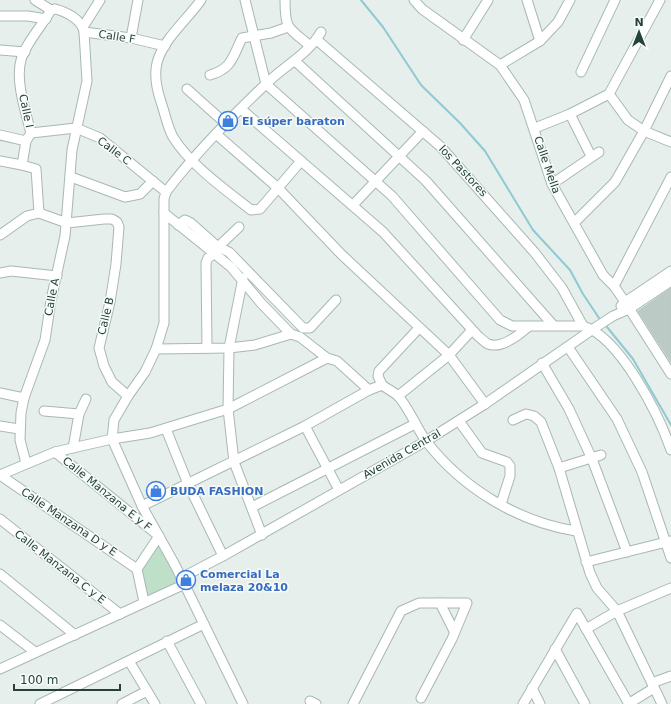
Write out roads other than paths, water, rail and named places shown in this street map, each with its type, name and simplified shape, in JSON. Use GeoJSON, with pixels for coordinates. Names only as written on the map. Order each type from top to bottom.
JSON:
{"type":"FeatureCollection","features":[{"type":"Feature","properties":{"kind":"street","name":"Calle F"},"geometry":{"type":"LineString","coordinates":[[35,0],[54,6],[79,21],[84,30],[131,38],[165,46]]}},
{"type":"Feature","properties":{"kind":"street"},"geometry":{"type":"LineString","coordinates":[[84,30],[100,0]]}},
{"type":"Feature","properties":{"kind":"street"},"geometry":{"type":"LineString","coordinates":[[131,38],[138,0]]}},
{"type":"Feature","properties":{"kind":"street"},"geometry":{"type":"LineString","coordinates":[[201,0],[165,46],[157,63],[157,84],[159,96],[173,136],[193,160],[251,210],[260,209],[301,161]]}},
{"type":"Feature","properties":{"kind":"street"},"geometry":{"type":"LineString","coordinates":[[245,0],[266,84],[377,180],[425,231],[500,320],[512,326],[583,326],[593,329],[633,373],[662,424],[671,450]]}},
{"type":"Feature","properties":{"kind":"street"},"geometry":{"type":"LineString","coordinates":[[210,75],[221,72],[229,65],[242,38],[271,33],[288,27],[285,17],[285,0]]}},
{"type":"Feature","properties":{"kind":"street","name":"Calle Mella"},"geometry":{"type":"LineString","coordinates":[[414,0],[422,9],[463,40],[500,65],[524,100],[552,184],[603,275],[614,286],[671,374]]}},
{"type":"Feature","properties":{"kind":"street"},"geometry":{"type":"LineString","coordinates":[[463,40],[488,0]]}},
{"type":"Feature","properties":{"kind":"street"},"geometry":{"type":"LineString","coordinates":[[527,0],[540,41]]}},
{"type":"Feature","properties":{"kind":"street"},"geometry":{"type":"LineString","coordinates":[[500,65],[540,41],[558,22],[570,0]]}},
{"type":"Feature","properties":{"kind":"street"},"geometry":{"type":"LineString","coordinates":[[581,72],[615,0]]}},
{"type":"Feature","properties":{"kind":"street"},"geometry":{"type":"LineString","coordinates":[[534,128],[570,114],[609,94],[660,0]]}},
{"type":"Feature","properties":{"kind":"street","name":"Calle I"},"geometry":{"type":"LineString","coordinates":[[22,165],[28,137],[20,74],[21,60],[54,6]]}},
{"type":"Feature","properties":{"kind":"street"},"geometry":{"type":"LineString","coordinates":[[0,16],[28,16],[46,19]]}},
{"type":"Feature","properties":{"kind":"street","name":"los Pastores"},"geometry":{"type":"LineString","coordinates":[[288,27],[316,39],[441,147],[535,253],[562,288],[583,326]]}},
{"type":"Feature","properties":{"kind":"street","name":"Calle A"},"geometry":{"type":"LineString","coordinates":[[26,463],[19,429],[24,398],[45,340],[67,222],[76,128],[87,85],[84,30]]}},
{"type":"Feature","properties":{"kind":"street"},"geometry":{"type":"LineString","coordinates":[[243,704],[183,581],[142,506],[112,439],[114,420],[128,396],[145,372],[156,349],[164,323],[164,199],[166,192],[225,123],[266,84],[295,61],[316,39]]}},
{"type":"Feature","properties":{"kind":"street"},"geometry":{"type":"LineString","coordinates":[[0,50],[25,52]]}},
{"type":"Feature","properties":{"kind":"street"},"geometry":{"type":"LineString","coordinates":[[295,61],[426,181],[553,325]]}},
{"type":"Feature","properties":{"kind":"street"},"geometry":{"type":"LineString","coordinates":[[574,223],[615,182],[644,131],[671,76]]}},
{"type":"Feature","properties":{"kind":"street"},"geometry":{"type":"LineString","coordinates":[[188,88],[225,123]]}},
{"type":"Feature","properties":{"kind":"street"},"geometry":{"type":"LineString","coordinates":[[609,94],[628,120],[644,131],[671,142]]}},
{"type":"Feature","properties":{"kind":"street"},"geometry":{"type":"LineString","coordinates":[[241,109],[353,204],[383,232],[472,330],[487,343],[494,345],[518,335],[528,327]]}},
{"type":"Feature","properties":{"kind":"street"},"geometry":{"type":"LineString","coordinates":[[552,184],[595,154],[570,114]]}},
{"type":"Feature","properties":{"kind":"street","name":"Calle C"},"geometry":{"type":"LineString","coordinates":[[0,135],[28,137],[76,128],[100,138],[166,192]]}},
{"type":"Feature","properties":{"kind":"street"},"geometry":{"type":"LineString","coordinates":[[353,204],[423,132]]}},
{"type":"Feature","properties":{"kind":"street"},"geometry":{"type":"LineString","coordinates":[[216,134],[278,188],[342,255],[449,355],[485,404]]}},
{"type":"Feature","properties":{"kind":"street"},"geometry":{"type":"LineString","coordinates":[[0,161],[36,169],[39,213]]}},
{"type":"Feature","properties":{"kind":"street"},"geometry":{"type":"LineString","coordinates":[[71,177],[125,197],[140,194],[153,181]]}},
{"type":"Feature","properties":{"kind":"street"},"geometry":{"type":"LineString","coordinates":[[614,286],[671,177]]}},
{"type":"Feature","properties":{"kind":"street"},"geometry":{"type":"LineString","coordinates":[[0,235],[28,216],[39,213],[67,222]]}},
{"type":"Feature","properties":{"kind":"street"},"geometry":{"type":"LineString","coordinates":[[164,213],[178,225],[216,250],[243,278],[261,303],[292,334],[300,337],[327,358],[338,361],[370,390]]}},
{"type":"Feature","properties":{"kind":"street","name":"Calle B"},"geometry":{"type":"LineString","coordinates":[[67,222],[112,218],[120,227],[110,302],[99,348],[104,366],[112,382],[128,396]]}},
{"type":"Feature","properties":{"kind":"street"},"geometry":{"type":"LineString","coordinates":[[207,348],[206,263],[208,258],[239,226]]}},
{"type":"Feature","properties":{"kind":"street"},"geometry":{"type":"LineString","coordinates":[[216,250],[229,252],[303,328],[310,328],[336,300]]}},
{"type":"Feature","properties":{"kind":"street"},"geometry":{"type":"LineString","coordinates":[[0,273],[11,271],[57,276]]}},
{"type":"Feature","properties":{"kind":"street","name":"Avenida Central"},"geometry":{"type":"LineString","coordinates":[[0,669],[144,602],[426,441],[485,404],[542,363],[613,316],[671,271]]}},
{"type":"Feature","properties":{"kind":"street"},"geometry":{"type":"LineString","coordinates":[[243,278],[228,348],[228,409],[234,462],[262,535]]}},
{"type":"Feature","properties":{"kind":"street","name":"Avenida Central"},"geometry":{"type":"LineString","coordinates":[[627,306],[671,281]]}},
{"type":"Feature","properties":{"kind":"street"},"geometry":{"type":"LineString","coordinates":[[419,328],[380,371],[378,376],[382,385],[398,396],[426,441],[471,487],[501,504],[542,524],[576,531]]}},
{"type":"Feature","properties":{"kind":"street"},"geometry":{"type":"LineString","coordinates":[[398,396],[449,355],[472,330]]}},
{"type":"Feature","properties":{"kind":"street"},"geometry":{"type":"LineString","coordinates":[[156,349],[228,348],[255,345],[292,334]]}},
{"type":"Feature","properties":{"kind":"street"},"geometry":{"type":"LineString","coordinates":[[568,347],[617,419],[642,472],[668,541],[671,558]]}},
{"type":"Feature","properties":{"kind":"street"},"geometry":{"type":"LineString","coordinates":[[0,475],[54,452],[166,429],[228,409],[327,358]]}},
{"type":"Feature","properties":{"kind":"street"},"geometry":{"type":"LineString","coordinates":[[542,363],[569,409],[592,459],[627,552]]}},
{"type":"Feature","properties":{"kind":"street"},"geometry":{"type":"LineString","coordinates":[[142,506],[234,462],[382,385]]}},
{"type":"Feature","properties":{"kind":"street"},"geometry":{"type":"LineString","coordinates":[[0,393],[24,398]]}},
{"type":"Feature","properties":{"kind":"street"},"geometry":{"type":"LineString","coordinates":[[73,448],[79,414],[86,399]]}},
{"type":"Feature","properties":{"kind":"street"},"geometry":{"type":"LineString","coordinates":[[44,411],[79,414]]}},
{"type":"Feature","properties":{"kind":"street"},"geometry":{"type":"LineString","coordinates":[[513,420],[526,414],[538,418],[541,422],[559,468],[576,531],[586,562],[597,588],[617,611],[662,704]]}},
{"type":"Feature","properties":{"kind":"street"},"geometry":{"type":"LineString","coordinates":[[459,421],[482,453],[507,462],[510,466],[510,476],[501,504]]}},
{"type":"Feature","properties":{"kind":"street"},"geometry":{"type":"LineString","coordinates":[[252,507],[415,424]]}},
{"type":"Feature","properties":{"kind":"street"},"geometry":{"type":"LineString","coordinates":[[0,426],[19,429]]}},
{"type":"Feature","properties":{"kind":"street"},"geometry":{"type":"LineString","coordinates":[[305,426],[338,490]]}},
{"type":"Feature","properties":{"kind":"street"},"geometry":{"type":"LineString","coordinates":[[166,429],[188,484],[223,556]]}},
{"type":"Feature","properties":{"kind":"street","name":"Calle Manzana E y F"},"geometry":{"type":"LineString","coordinates":[[54,452],[158,536]]}},
{"type":"Feature","properties":{"kind":"street"},"geometry":{"type":"LineString","coordinates":[[559,468],[601,455]]}},
{"type":"Feature","properties":{"kind":"street","name":"Calle Manzana D y E"},"geometry":{"type":"LineString","coordinates":[[0,475],[137,569]]}},
{"type":"Feature","properties":{"kind":"street","name":"Calle Manzana C y E"},"geometry":{"type":"LineString","coordinates":[[0,519],[120,614]]}},
{"type":"Feature","properties":{"kind":"street"},"geometry":{"type":"LineString","coordinates":[[144,602],[137,569],[158,536]]}},
{"type":"Feature","properties":{"kind":"street"},"geometry":{"type":"LineString","coordinates":[[586,562],[668,541]]}},
{"type":"Feature","properties":{"kind":"street"},"geometry":{"type":"LineString","coordinates":[[0,574],[75,635]]}},
{"type":"Feature","properties":{"kind":"street"},"geometry":{"type":"LineString","coordinates":[[586,629],[617,611],[671,588]]}},
{"type":"Feature","properties":{"kind":"street"},"geometry":{"type":"LineString","coordinates":[[353,704],[401,611],[419,603],[467,603],[454,631],[452,639],[421,698]]}},
{"type":"Feature","properties":{"kind":"street"},"geometry":{"type":"LineString","coordinates":[[440,603],[454,631]]}},
{"type":"Feature","properties":{"kind":"street"},"geometry":{"type":"LineString","coordinates":[[523,704],[577,613],[629,704],[653,685],[671,676]]}},
{"type":"Feature","properties":{"kind":"street"},"geometry":{"type":"LineString","coordinates":[[40,704],[204,624]]}},
{"type":"Feature","properties":{"kind":"street"},"geometry":{"type":"LineString","coordinates":[[0,625],[35,652]]}},
{"type":"Feature","properties":{"kind":"street"},"geometry":{"type":"LineString","coordinates":[[167,641],[201,704]]}},
{"type":"Feature","properties":{"kind":"street"},"geometry":{"type":"LineString","coordinates":[[555,649],[585,704]]}},
{"type":"Feature","properties":{"kind":"street"},"geometry":{"type":"LineString","coordinates":[[129,661],[155,704]]}},
{"type":"Feature","properties":{"kind":"street"},"geometry":{"type":"LineString","coordinates":[[532,688],[540,704]]}},
{"type":"Feature","properties":{"kind":"street"},"geometry":{"type":"LineString","coordinates":[[122,704],[147,691]]}},
{"type":"Feature","properties":{"kind":"waterway"},"geometry":{"type":"LineString","coordinates":[[361,0],[383,27],[421,85],[460,123],[485,151],[533,230],[570,270],[583,294],[599,318]]}},
{"type":"Feature","properties":{"kind":"waterway"},"geometry":{"type":"LineString","coordinates":[[607,327],[633,359],[671,425]]}},
{"type":"Feature","properties":{"kind":"place","name":"El súper baraton"},"geometry":{"type":"Point","coordinates":[228,121]}},
{"type":"Feature","properties":{"kind":"place","name":"BUDA FASHION"},"geometry":{"type":"Point","coordinates":[156,491]}},
{"type":"Feature","properties":{"kind":"place","name":"Comercial La melaza 20&10"},"geometry":{"type":"Point","coordinates":[186,580]}}]}
